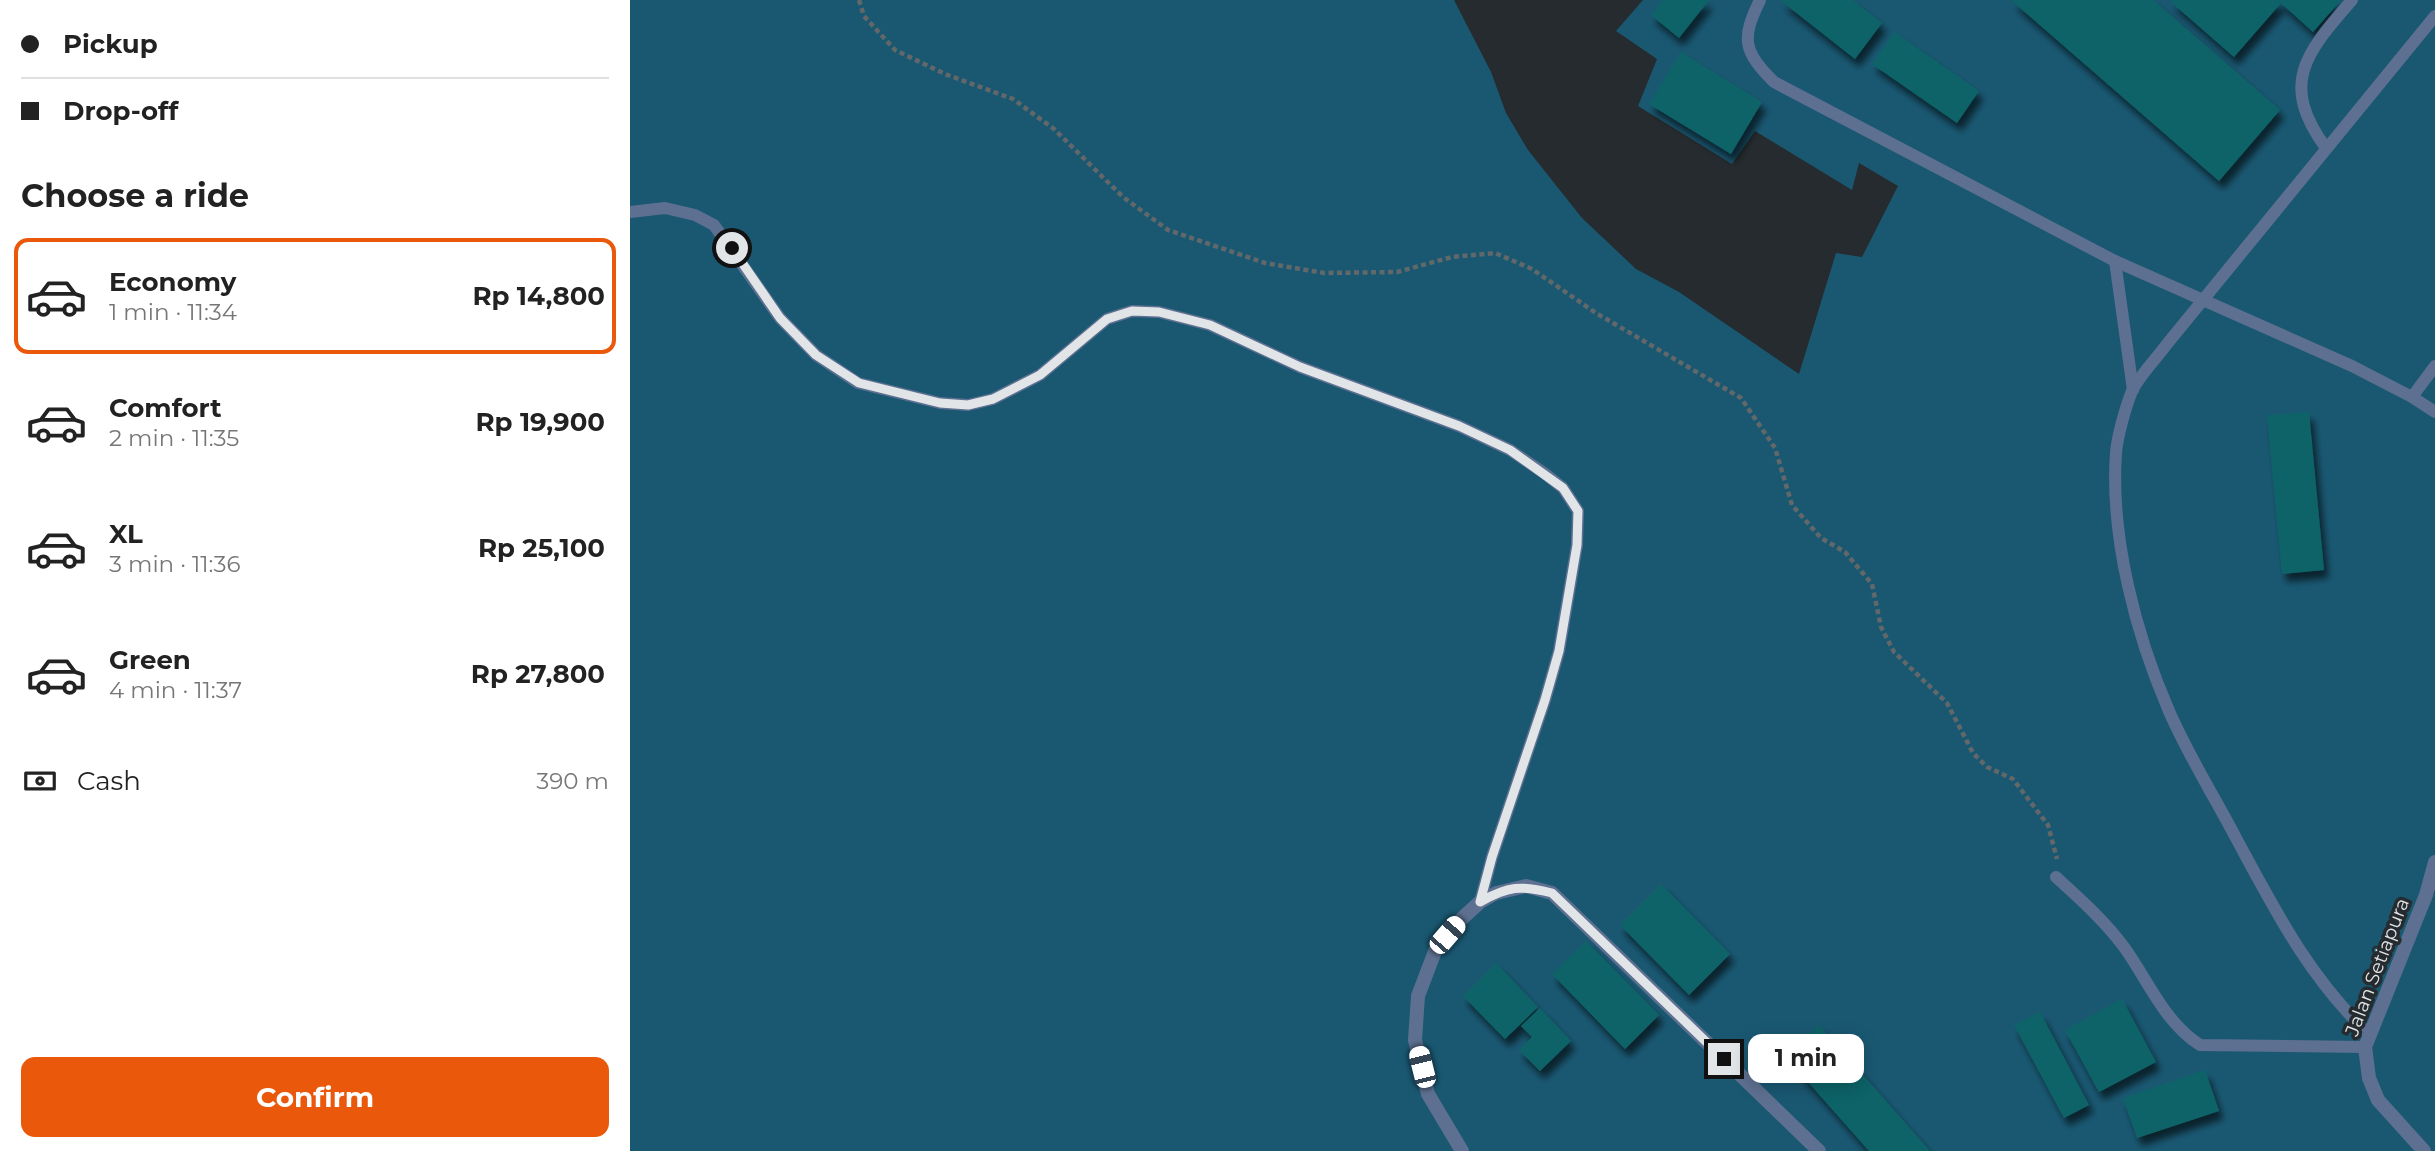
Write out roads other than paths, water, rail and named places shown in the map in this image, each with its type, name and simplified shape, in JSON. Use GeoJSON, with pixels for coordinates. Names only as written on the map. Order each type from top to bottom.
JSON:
{"type":"FeatureCollection","features":[{"type":"Feature","properties":{"kind":"street","name":"Jalan Setiapura"},"geometry":{"type":"LineString","coordinates":[[2424,1151],[2378,1100],[2369,1078],[2367,1041],[2426,895],[2435,862]]}},
{"type":"Feature","properties":{"kind":"street"},"geometry":{"type":"LineString","coordinates":[[1462,1151],[1428,1094],[1415,1040],[1418,996],[1437,946],[1456,924],[1480,902],[1496,893],[1525,886],[1552,893],[1819,1151]]}},
{"type":"Feature","properties":{"kind":"lane"},"geometry":{"type":"LineString","coordinates":[[1760,0],[1748,25],[1748,44],[1756,64],[1774,82],[2115,261],[2352,366],[2435,412]]}},
{"type":"Feature","properties":{"kind":"lane"},"geometry":{"type":"LineString","coordinates":[[2326,148],[2310,127],[2301,97],[2301,83],[2305,65],[2318,40],[2353,0]]}},
{"type":"Feature","properties":{"kind":"lane"},"geometry":{"type":"LineString","coordinates":[[2367,1041],[2312,971],[2260,883],[2170,714],[2143,644],[2128,582],[2116,507],[2116,451],[2133,390],[2435,16]]}},
{"type":"Feature","properties":{"kind":"lane"},"geometry":{"type":"LineString","coordinates":[[630,212],[665,208],[695,215],[714,225],[780,318],[798,337],[816,355],[868,386],[940,403],[968,405],[993,399],[1040,375],[1107,319],[1132,311],[1159,312],[1210,325],[1300,367],[1459,426],[1510,450],[1563,488],[1578,511],[1577,545],[1559,651],[1480,902]]}},
{"type":"Feature","properties":{"kind":"lane"},"geometry":{"type":"LineString","coordinates":[[2115,261],[2133,390]]}},
{"type":"Feature","properties":{"kind":"lane"},"geometry":{"type":"LineString","coordinates":[[2412,397],[2435,366]]}},
{"type":"Feature","properties":{"kind":"lane"},"geometry":{"type":"LineString","coordinates":[[2056,877],[2105,923],[2170,1017],[2187,1037],[2200,1045],[2367,1041]]}}]}
